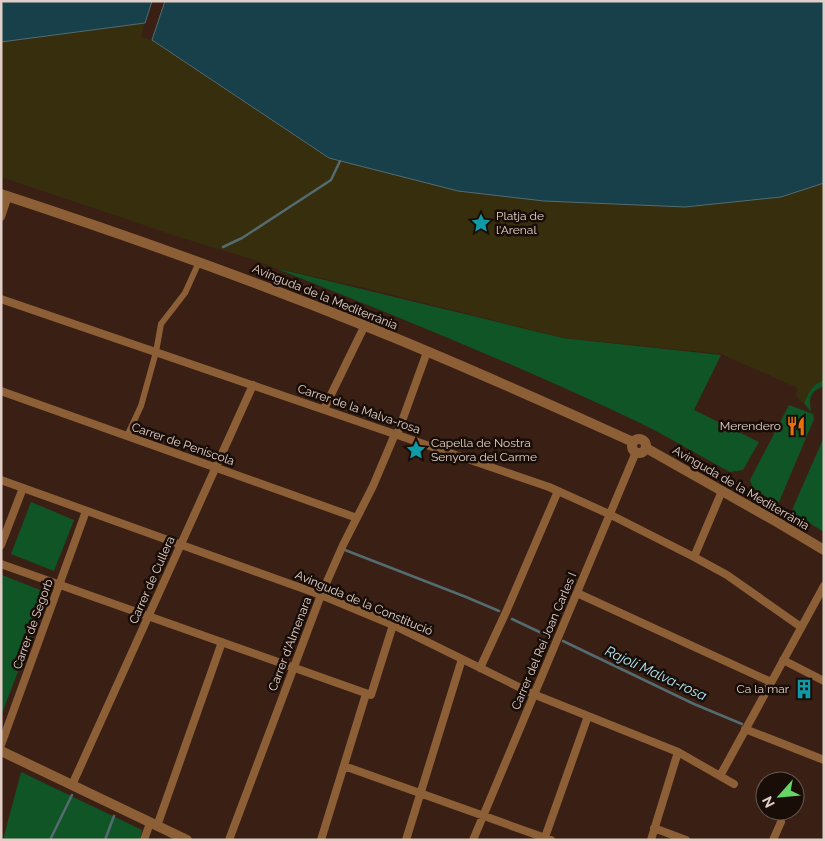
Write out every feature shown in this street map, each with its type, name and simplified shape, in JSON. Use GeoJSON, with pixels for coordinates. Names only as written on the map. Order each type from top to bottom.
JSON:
{"type":"FeatureCollection","features":[{"type":"Feature","properties":{"kind":"street"},"geometry":{"type":"LineString","coordinates":[[1,217],[4,195]]}},
{"type":"Feature","properties":{"kind":"street","name":"Avinguda de la Mediterrània"},"geometry":{"type":"LineString","coordinates":[[4,195],[199,262],[365,326],[530,396],[634,447],[638,438],[642,439],[646,444],[646,448],[824,550]]}},
{"type":"Feature","properties":{"kind":"street"},"geometry":{"type":"LineString","coordinates":[[127,436],[141,406],[156,352],[161,324],[185,293],[199,262]]}},
{"type":"Feature","properties":{"kind":"street","name":"Carrer de la Malva-rosa"},"geometry":{"type":"LineString","coordinates":[[1,298],[558,491],[609,514],[694,557],[727,576],[801,627]]}},
{"type":"Feature","properties":{"kind":"street"},"geometry":{"type":"LineString","coordinates":[[324,409],[365,326]]}},
{"type":"Feature","properties":{"kind":"street","name":"Carrer d'Almenara"},"geometry":{"type":"LineString","coordinates":[[229,840],[321,595],[396,434],[427,352]]}},
{"type":"Feature","properties":{"kind":"street","name":"Carrer de Cullera"},"geometry":{"type":"LineString","coordinates":[[72,785],[253,385]]}},
{"type":"Feature","properties":{"kind":"street","name":"Carrer de Peníscola"},"geometry":{"type":"LineString","coordinates":[[1,391],[357,518]]}},
{"type":"Feature","properties":{"kind":"street","name":"Carrer del Rei Joan Carles I"},"geometry":{"type":"LineString","coordinates":[[473,840],[609,514],[634,447]]}},
{"type":"Feature","properties":{"kind":"street","name":"Avinguda de la Constitució"},"geometry":{"type":"LineString","coordinates":[[1,480],[321,595],[393,625],[534,694],[678,752],[734,784]]}},
{"type":"Feature","properties":{"kind":"street"},"geometry":{"type":"LineString","coordinates":[[1,546],[23,488]]}},
{"type":"Feature","properties":{"kind":"street"},"geometry":{"type":"LineString","coordinates":[[480,668],[558,491]]}},
{"type":"Feature","properties":{"kind":"street"},"geometry":{"type":"LineString","coordinates":[[694,557],[722,491]]}},
{"type":"Feature","properties":{"kind":"street","name":"Carrer de Segorb"},"geometry":{"type":"LineString","coordinates":[[1,745],[86,511]]}},
{"type":"Feature","properties":{"kind":"street"},"geometry":{"type":"LineString","coordinates":[[1,564],[368,694]]}},
{"type":"Feature","properties":{"kind":"street"},"geometry":{"type":"LineString","coordinates":[[720,776],[824,586]]}},
{"type":"Feature","properties":{"kind":"street"},"geometry":{"type":"LineString","coordinates":[[576,593],[771,682]]}},
{"type":"Feature","properties":{"kind":"street"},"geometry":{"type":"LineString","coordinates":[[321,840],[368,694],[393,625]]}},
{"type":"Feature","properties":{"kind":"street"},"geometry":{"type":"LineString","coordinates":[[144,840],[154,824],[222,642]]}},
{"type":"Feature","properties":{"kind":"street"},"geometry":{"type":"LineString","coordinates":[[406,840],[462,658]]}},
{"type":"Feature","properties":{"kind":"street"},"geometry":{"type":"LineString","coordinates":[[783,660],[824,681]]}},
{"type":"Feature","properties":{"kind":"street"},"geometry":{"type":"LineString","coordinates":[[344,766],[547,839],[588,716]]}},
{"type":"Feature","properties":{"kind":"street"},"geometry":{"type":"LineString","coordinates":[[745,730],[824,760]]}},
{"type":"Feature","properties":{"kind":"street"},"geometry":{"type":"LineString","coordinates":[[1,751],[187,840]]}},
{"type":"Feature","properties":{"kind":"street"},"geometry":{"type":"LineString","coordinates":[[651,840],[678,752]]}},
{"type":"Feature","properties":{"kind":"street"},"geometry":{"type":"LineString","coordinates":[[774,840],[781,822]]}},
{"type":"Feature","properties":{"kind":"street"},"geometry":{"type":"LineString","coordinates":[[654,828],[686,840]]}},
{"type":"Feature","properties":{"kind":"green space"},"geometry":{"type":"Polygon","coordinates":[[[275,268],[563,338],[721,355],[694,410],[759,442],[743,470],[730,472],[652,429],[595,402],[505,362],[275,268]]]}},
{"type":"Feature","properties":{"kind":"green space"},"geometry":{"type":"Polygon","coordinates":[[[824,380],[824,386],[815,391],[811,396],[811,412],[804,403],[813,386],[824,380]]]}},
{"type":"Feature","properties":{"kind":"green space"},"geometry":{"type":"Polygon","coordinates":[[[789,405],[813,414],[814,419],[777,504],[753,488],[750,480],[789,405]]]}},
{"type":"Feature","properties":{"kind":"green space"},"geometry":{"type":"Polygon","coordinates":[[[824,437],[824,532],[792,513],[792,510],[824,437]]]}},
{"type":"Feature","properties":{"kind":"green space"},"geometry":{"type":"Polygon","coordinates":[[[31,502],[74,520],[54,571],[11,554],[31,502]]]}},
{"type":"Feature","properties":{"kind":"green space"},"geometry":{"type":"Polygon","coordinates":[[[2,575],[48,593],[1,716],[1,577],[2,575]]]}},
{"type":"Feature","properties":{"kind":"green space"},"geometry":{"type":"Polygon","coordinates":[[[21,772],[142,830],[140,840],[3,840],[21,772]]]}},
{"type":"Feature","properties":{"kind":"sand","name":"Platja de l'Arenal"},"geometry":{"type":"Polygon","coordinates":[[[145,23],[141,37],[152,40],[329,158],[340,161],[781,197],[824,183],[824,380],[813,386],[804,403],[797,397],[798,388],[721,354],[564,338],[365,288],[275,268],[1,177],[1,42],[145,23]]]}},
{"type":"Feature","properties":{"kind":"water"},"geometry":{"type":"Polygon","coordinates":[[[1,1],[152,1],[145,23],[1,42],[1,1]]]}},
{"type":"Feature","properties":{"kind":"water"},"geometry":{"type":"Polygon","coordinates":[[[165,1],[824,1],[824,183],[781,197],[685,207],[544,201],[458,191],[329,158],[152,40],[165,1]]]}},
{"type":"Feature","properties":{"kind":"waterway"},"geometry":{"type":"LineString","coordinates":[[223,247],[242,238],[331,180],[340,161]]}},
{"type":"Feature","properties":{"kind":"waterway","name":"Rajolí Malva-rosa"},"geometry":{"type":"LineString","coordinates":[[345,550],[499,611]]}},
{"type":"Feature","properties":{"kind":"waterway","name":"Rajolí Malva-rosa"},"geometry":{"type":"LineString","coordinates":[[512,619],[548,636]]}},
{"type":"Feature","properties":{"kind":"waterway","name":"Rajolí Malva-rosa"},"geometry":{"type":"LineString","coordinates":[[563,641],[694,704],[742,724]]}},
{"type":"Feature","properties":{"kind":"waterway"},"geometry":{"type":"LineString","coordinates":[[50,840],[72,795]]}},
{"type":"Feature","properties":{"kind":"waterway"},"geometry":{"type":"LineString","coordinates":[[105,840],[114,816]]}},
{"type":"Feature","properties":{"kind":"place","name":"Platja de l'Arenal"},"geometry":{"type":"Point","coordinates":[481,223]}},
{"type":"Feature","properties":{"kind":"place","name":"Merendero"},"geometry":{"type":"Point","coordinates":[796,426]}},
{"type":"Feature","properties":{"kind":"place","name":"Capella de Nostra Senyora del Carme"},"geometry":{"type":"Point","coordinates":[416,450]}},
{"type":"Feature","properties":{"kind":"place","name":"Ca la mar"},"geometry":{"type":"Point","coordinates":[804,689]}}]}
